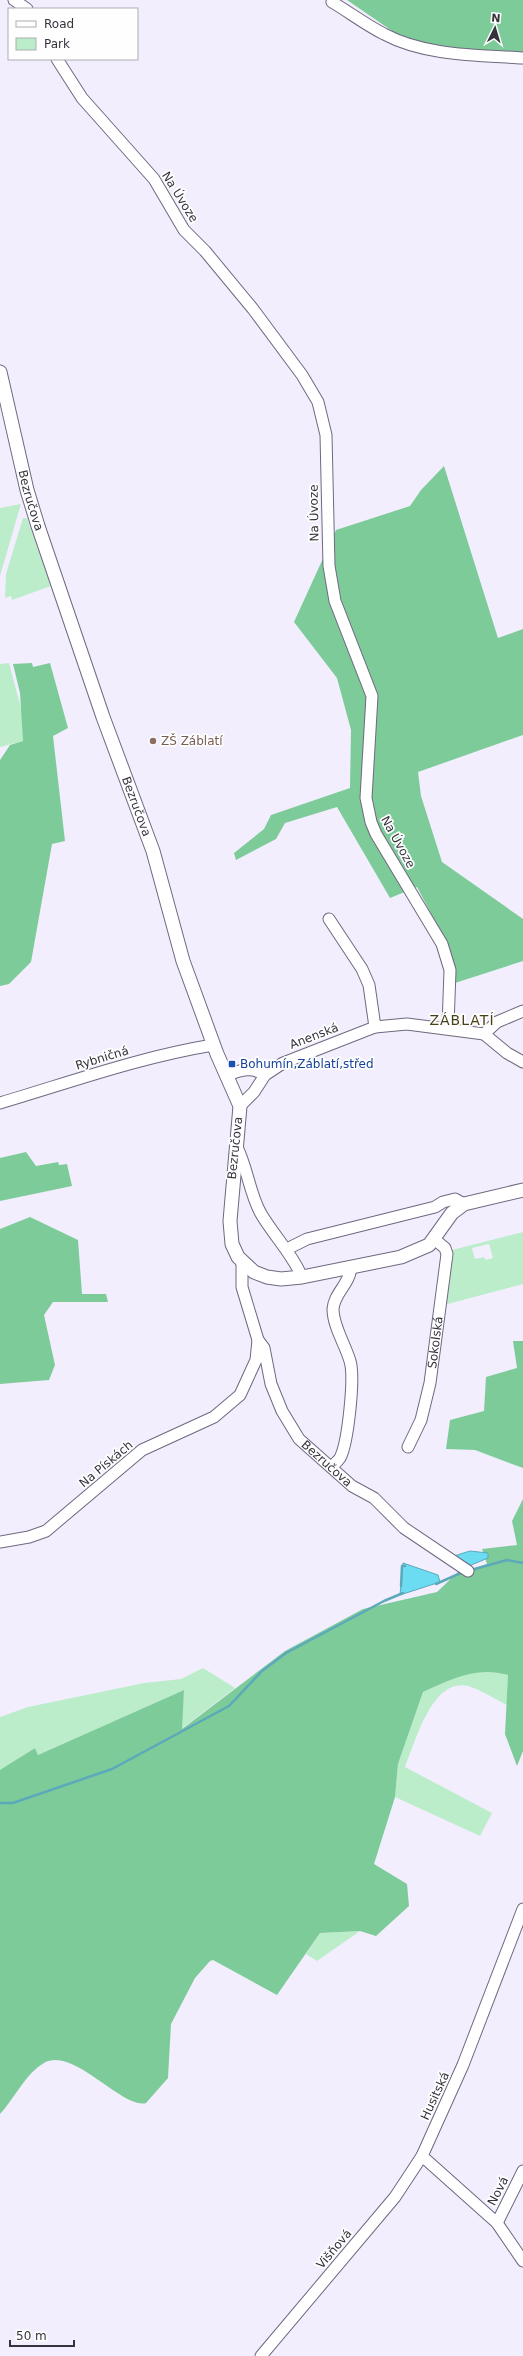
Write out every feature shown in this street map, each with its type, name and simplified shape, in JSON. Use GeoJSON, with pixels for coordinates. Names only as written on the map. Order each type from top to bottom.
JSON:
{"type":"FeatureCollection","features":[{"type":"Feature","properties":{"kind":"main road","name":"Bezručova"},"geometry":{"type":"LineString","coordinates":[[0,372],[27,490],[38,526],[103,717],[151,844],[174,934],[213,1045],[240,1106],[230,1221],[232,1244],[242,1262]]}},
{"type":"Feature","properties":{"kind":"main road"},"geometry":{"type":"LineString","coordinates":[[242,1262],[254,1272],[267,1277],[281,1279],[302,1278],[409,1255],[425,1248],[434,1239],[452,1213],[464,1204],[523,1190]]}},
{"type":"Feature","properties":{"kind":"street"},"geometry":{"type":"LineString","coordinates":[[14,0],[26,8]]}},
{"type":"Feature","properties":{"kind":"street"},"geometry":{"type":"LineString","coordinates":[[332,2],[385,35],[412,44],[438,51],[523,58]]}},
{"type":"Feature","properties":{"kind":"street","name":"Na Úvoze"},"geometry":{"type":"LineString","coordinates":[[59,60],[82,98],[154,179],[184,230],[205,251],[253,309],[302,375],[318,402],[326,435],[329,566],[335,600],[372,696],[366,798],[368,810],[376,834],[442,944],[450,970],[448,1027]]}},
{"type":"Feature","properties":{"kind":"street"},"geometry":{"type":"LineString","coordinates":[[329,920],[362,969],[369,985],[375,1027]]}},
{"type":"Feature","properties":{"kind":"street"},"geometry":{"type":"LineString","coordinates":[[523,1011],[497,1022],[484,1034],[507,1053],[523,1062]]}},
{"type":"Feature","properties":{"kind":"street","name":"Anenská"},"geometry":{"type":"LineString","coordinates":[[240,1106],[254,1092],[265,1075],[293,1058],[375,1027],[400,1023],[448,1027],[484,1034]]}},
{"type":"Feature","properties":{"kind":"street","name":"Rybničná"},"geometry":{"type":"LineString","coordinates":[[0,1103],[124,1064],[172,1052],[213,1045]]}},
{"type":"Feature","properties":{"kind":"street"},"geometry":{"type":"LineString","coordinates":[[227,1075],[240,1070],[252,1069],[265,1075]]}},
{"type":"Feature","properties":{"kind":"street"},"geometry":{"type":"LineString","coordinates":[[236,1145],[243,1158],[260,1211],[287,1248],[302,1278]]}},
{"type":"Feature","properties":{"kind":"street"},"geometry":{"type":"LineString","coordinates":[[287,1248],[307,1239],[435,1207],[443,1202],[455,1199],[464,1204]]}},
{"type":"Feature","properties":{"kind":"street","name":"Sokolská"},"geometry":{"type":"LineString","coordinates":[[408,1447],[421,1420],[430,1383],[444,1277],[446,1251],[434,1239]]}},
{"type":"Feature","properties":{"kind":"street","name":"Bezručova"},"geometry":{"type":"LineString","coordinates":[[242,1262],[242,1286],[258,1340],[264,1348],[271,1384],[282,1411],[299,1439],[352,1486],[374,1498],[404,1528],[468,1570]]}},
{"type":"Feature","properties":{"kind":"street"},"geometry":{"type":"LineString","coordinates":[[332,1467],[340,1458],[344,1447],[353,1383],[351,1363],[334,1320],[333,1307],[338,1296],[350,1278],[351,1267]]}},
{"type":"Feature","properties":{"kind":"street","name":"Na Pískách"},"geometry":{"type":"LineString","coordinates":[[0,1542],[28,1537],[46,1530],[142,1450],[214,1417],[240,1395],[256,1360],[258,1340]]}},
{"type":"Feature","properties":{"kind":"street","name":"Husitská"},"geometry":{"type":"LineString","coordinates":[[422,2156],[463,2065],[523,1909]]}},
{"type":"Feature","properties":{"kind":"street"},"geometry":{"type":"LineString","coordinates":[[422,2156],[497,2222],[523,2261]]}},
{"type":"Feature","properties":{"kind":"street","name":"Višňová"},"geometry":{"type":"LineString","coordinates":[[261,2356],[395,2197],[422,2156]]}},
{"type":"Feature","properties":{"kind":"street","name":"Nová"},"geometry":{"type":"LineString","coordinates":[[497,2222],[523,2171]]}},
{"type":"Feature","properties":{"kind":"green space"},"geometry":{"type":"Polygon","coordinates":[[[347,0],[523,0],[523,54],[436,48],[398,35],[347,0]]]}},
{"type":"Feature","properties":{"kind":"green space"},"geometry":{"type":"Polygon","coordinates":[[[444,466],[498,638],[523,629],[523,735],[418,772],[421,796],[442,862],[523,919],[523,961],[455,983],[447,944],[417,887],[390,898],[337,807],[285,823],[276,839],[236,860],[234,853],[264,829],[271,815],[350,788],[351,730],[337,678],[294,622],[336,530],[410,506],[421,490],[444,466]]]}},
{"type":"Feature","properties":{"kind":"green space"},"geometry":{"type":"Polygon","coordinates":[[[21,504],[18,514],[0,576],[0,508],[21,504]]]}},
{"type":"Feature","properties":{"kind":"green space"},"geometry":{"type":"Polygon","coordinates":[[[23,518],[27,518],[51,586],[12,600],[11,596],[5,598],[6,574],[23,518]]]}},
{"type":"Feature","properties":{"kind":"green space"},"geometry":{"type":"Polygon","coordinates":[[[9,663],[22,712],[23,741],[0,747],[0,664],[9,663]]]}},
{"type":"Feature","properties":{"kind":"green space"},"geometry":{"type":"Polygon","coordinates":[[[32,663],[33,667],[50,663],[68,728],[53,736],[65,841],[52,844],[31,962],[9,984],[0,986],[0,760],[10,745],[23,741],[20,693],[13,664],[32,663]]]}},
{"type":"Feature","properties":{"kind":"green space"},"geometry":{"type":"Polygon","coordinates":[[[26,1152],[36,1166],[58,1162],[59,1165],[67,1164],[72,1186],[0,1201],[0,1158],[26,1152]]]}},
{"type":"Feature","properties":{"kind":"green space"},"geometry":{"type":"Polygon","coordinates":[[[30,1217],[78,1240],[82,1294],[106,1294],[108,1302],[53,1302],[44,1315],[55,1365],[49,1380],[0,1384],[0,1229],[30,1217]]]}},
{"type":"Feature","properties":{"kind":"green space"},"geometry":{"type":"Polygon","coordinates":[[[523,1232],[523,1284],[444,1305],[448,1251],[523,1232]],[[489,1244],[472,1248],[475,1259],[484,1257],[486,1260],[493,1258],[489,1244]]]}},
{"type":"Feature","properties":{"kind":"green space"},"geometry":{"type":"Polygon","coordinates":[[[513,1341],[523,1341],[523,1468],[475,1450],[446,1449],[450,1420],[484,1411],[486,1377],[517,1368],[513,1341]]]}},
{"type":"Feature","properties":{"kind":"green space"},"geometry":{"type":"Polygon","coordinates":[[[523,1499],[523,1751],[517,1766],[505,1734],[508,1675],[485,1672],[464,1675],[423,1692],[398,1764],[395,1797],[374,1864],[407,1884],[409,1906],[376,1936],[360,1931],[320,1933],[277,1995],[213,1960],[210,1961],[195,1978],[171,2024],[168,2078],[146,2103],[136,2103],[124,2097],[83,2070],[69,2063],[56,2060],[44,2063],[31,2073],[0,2114],[0,1770],[35,1748],[38,1755],[184,1690],[182,1729],[285,1651],[363,1609],[437,1592],[458,1572],[487,1564],[482,1549],[517,1545],[512,1521],[523,1499]]]}},
{"type":"Feature","properties":{"kind":"green space"},"geometry":{"type":"Polygon","coordinates":[[[203,1668],[235,1688],[181,1729],[184,1690],[38,1755],[35,1748],[0,1771],[0,1717],[28,1707],[144,1683],[181,1679],[203,1668]]]}},
{"type":"Feature","properties":{"kind":"green space"},"geometry":{"type":"Polygon","coordinates":[[[492,1670],[508,1675],[507,1705],[468,1686],[455,1686],[444,1691],[435,1701],[427,1714],[405,1767],[492,1813],[480,1836],[395,1797],[398,1764],[423,1692],[463,1674],[492,1670]]]}},
{"type":"Feature","properties":{"kind":"green space"},"geometry":{"type":"Polygon","coordinates":[[[360,1931],[317,1961],[306,1954],[320,1933],[360,1931]]]}},
{"type":"Feature","properties":{"kind":"water"},"geometry":{"type":"Polygon","coordinates":[[[470,1551],[488,1553],[488,1558],[469,1566],[454,1556],[470,1551]]]}},
{"type":"Feature","properties":{"kind":"water"},"geometry":{"type":"Polygon","coordinates":[[[403,1563],[438,1575],[440,1582],[400,1595],[403,1563]]]}},
{"type":"Feature","properties":{"kind":"waterway"},"geometry":{"type":"LineString","coordinates":[[471,1570],[507,1560],[523,1563]]}},
{"type":"Feature","properties":{"kind":"waterway"},"geometry":{"type":"LineString","coordinates":[[401,1586],[402,1566],[405,1566]]}},
{"type":"Feature","properties":{"kind":"waterway"},"geometry":{"type":"LineString","coordinates":[[436,1584],[463,1572]]}},
{"type":"Feature","properties":{"kind":"waterway"},"geometry":{"type":"LineString","coordinates":[[0,1803],[13,1803],[112,1769],[229,1706],[262,1671],[286,1653],[384,1601],[403,1593]]}},
{"type":"Feature","properties":{"kind":"place","name":"ZŠ Záblatí"},"geometry":{"type":"Point","coordinates":[153,741]}},
{"type":"Feature","properties":{"kind":"place","name":"Bohumín,Záblatí,střed"},"geometry":{"type":"Point","coordinates":[232,1064]}},
{"type":"Feature","properties":{"kind":"district","name":"ZÁBLATÍ"},"geometry":{"type":"Point","coordinates":[462,1020]}}]}
